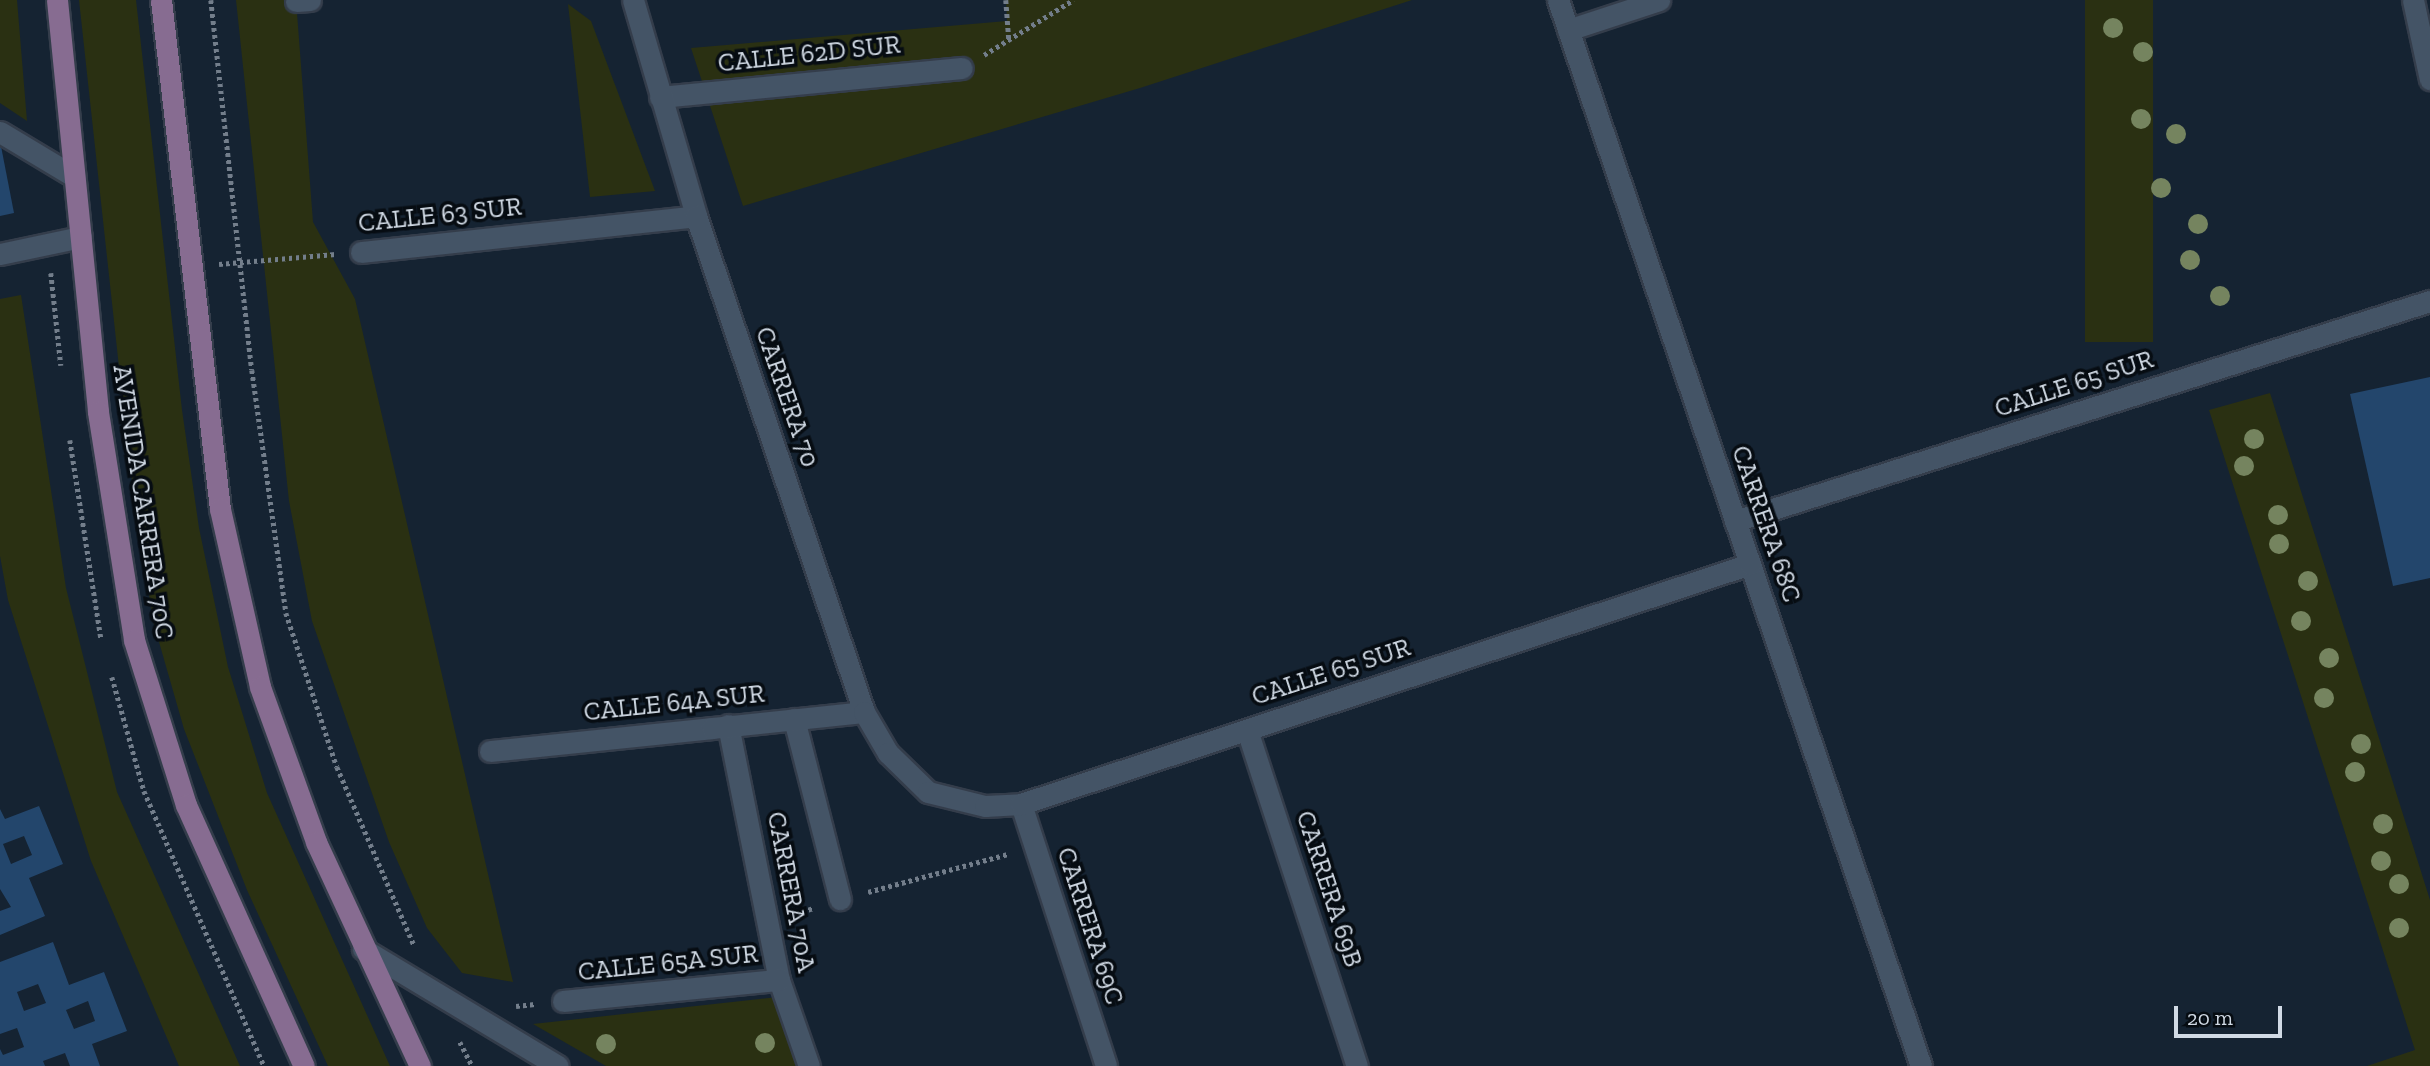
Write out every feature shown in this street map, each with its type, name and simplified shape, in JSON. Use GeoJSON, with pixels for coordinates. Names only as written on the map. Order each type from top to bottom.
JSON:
{"type":"FeatureCollection","features":[{"type":"Feature","properties":{"kind":"main road","name":"AVENIDA CARRERA 70C"},"geometry":{"type":"LineString","coordinates":[[57,0],[98,412],[134,640],[186,805],[304,1066]]}},
{"type":"Feature","properties":{"kind":"main road"},"geometry":{"type":"LineString","coordinates":[[161,0],[220,509],[257,675],[283,760],[363,949],[420,1066]]}},
{"type":"Feature","properties":{"kind":"street","name":"CARRERA 70"},"geometry":{"type":"LineString","coordinates":[[633,0],[696,216],[864,712],[888,753],[928,792]]}},
{"type":"Feature","properties":{"kind":"street","name":"CARRERA 68C"},"geometry":{"type":"LineString","coordinates":[[1558,0],[1921,1066]]}},
{"type":"Feature","properties":{"kind":"street"},"geometry":{"type":"LineString","coordinates":[[1568,30],[1659,0]]}},
{"type":"Feature","properties":{"kind":"street"},"geometry":{"type":"LineString","coordinates":[[2413,0],[2430,79]]}},
{"type":"Feature","properties":{"kind":"street","name":"CALLE 62D SUR"},"geometry":{"type":"LineString","coordinates":[[660,97],[962,68]]}},
{"type":"Feature","properties":{"kind":"street"},"geometry":{"type":"LineString","coordinates":[[0,132],[75,177]]}},
{"type":"Feature","properties":{"kind":"street","name":"CALLE 63 SUR"},"geometry":{"type":"LineString","coordinates":[[361,252],[696,216]]}},
{"type":"Feature","properties":{"kind":"street"},"geometry":{"type":"LineString","coordinates":[[0,254],[81,237]]}},
{"type":"Feature","properties":{"kind":"street","name":"CALLE 65 SUR"},"geometry":{"type":"LineString","coordinates":[[1735,521],[2430,300]]}},
{"type":"Feature","properties":{"kind":"street","name":"CALLE 65 SUR"},"geometry":{"type":"LineString","coordinates":[[928,792],[952,802],[985,806],[1021,804],[1750,564]]}},
{"type":"Feature","properties":{"kind":"street","name":"CALLE 64A SUR"},"geometry":{"type":"LineString","coordinates":[[489,751],[864,712]]}},
{"type":"Feature","properties":{"kind":"street"},"geometry":{"type":"LineString","coordinates":[[794,719],[841,899]]}},
{"type":"Feature","properties":{"kind":"street","name":"CARRERA 70A"},"geometry":{"type":"LineString","coordinates":[[720,727],[779,980],[809,1066]]}},
{"type":"Feature","properties":{"kind":"street","name":"CARRERA 69B"},"geometry":{"type":"LineString","coordinates":[[1247,730],[1357,1066]]}},
{"type":"Feature","properties":{"kind":"street","name":"CARRERA 69C"},"geometry":{"type":"LineString","coordinates":[[1021,804],[1105,1066]]}},
{"type":"Feature","properties":{"kind":"street"},"geometry":{"type":"LineString","coordinates":[[363,949],[558,1066]]}},
{"type":"Feature","properties":{"kind":"street","name":"CALLE 65A SUR"},"geometry":{"type":"LineString","coordinates":[[564,1001],[779,980]]}},
{"type":"Feature","properties":{"kind":"path"},"geometry":{"type":"LineString","coordinates":[[211,0],[240,262],[286,613],[337,767],[415,947]]}},
{"type":"Feature","properties":{"kind":"path"},"geometry":{"type":"LineString","coordinates":[[1006,0],[1009,40]]}},
{"type":"Feature","properties":{"kind":"path"},"geometry":{"type":"LineString","coordinates":[[962,68],[1073,0]]}},
{"type":"Feature","properties":{"kind":"path","name":"CALLE 63 SUR"},"geometry":{"type":"LineString","coordinates":[[191,267],[361,252]]}},
{"type":"Feature","properties":{"kind":"path"},"geometry":{"type":"LineString","coordinates":[[767,924],[841,899],[1035,846]]}},
{"type":"Feature","properties":{"kind":"path"},"geometry":{"type":"LineString","coordinates":[[437,994],[472,1066]]}},
{"type":"Feature","properties":{"kind":"green space"},"geometry":{"type":"Polygon","coordinates":[[[0,0],[17,0],[27,121],[0,103],[0,0]]]}},
{"type":"Feature","properties":{"kind":"green space"},"geometry":{"type":"Polygon","coordinates":[[[79,0],[136,0],[182,410],[199,528],[228,667],[267,793],[390,1066],[328,1066],[247,890],[184,729],[153,621],[129,459],[79,0]]]}},
{"type":"Feature","properties":{"kind":"green space"},"geometry":{"type":"Polygon","coordinates":[[[236,0],[296,0],[313,222],[355,299],[513,982],[462,973],[427,928],[389,842],[312,621],[289,501],[236,0]]]}},
{"type":"Feature","properties":{"kind":"green space"},"geometry":{"type":"Polygon","coordinates":[[[1006,0],[1412,0],[1140,88],[743,206],[691,48],[1007,21],[1006,0]]]}},
{"type":"Feature","properties":{"kind":"green space"},"geometry":{"type":"Polygon","coordinates":[[[2085,0],[2153,0],[2153,342],[2085,342],[2085,0]]]}},
{"type":"Feature","properties":{"kind":"green space"},"geometry":{"type":"Polygon","coordinates":[[[568,4],[591,21],[655,191],[590,197],[568,4]]]}},
{"type":"Feature","properties":{"kind":"green space"},"geometry":{"type":"Polygon","coordinates":[[[21,295],[66,588],[117,792],[240,1066],[179,1066],[91,861],[8,600],[0,556],[0,299],[21,295]]]}},
{"type":"Feature","properties":{"kind":"green space"},"geometry":{"type":"Polygon","coordinates":[[[2270,393],[2430,900],[2430,1066],[2367,1066],[2415,1050],[2209,410],[2270,393]]]}},
{"type":"Feature","properties":{"kind":"green space"},"geometry":{"type":"Polygon","coordinates":[[[778,997],[798,1066],[606,1066],[533,1024],[778,997]]]}},
{"type":"Feature","properties":{"kind":"building"},"geometry":{"type":"Polygon","coordinates":[[[0,141],[14,213],[0,216],[0,141]]]}},
{"type":"Feature","properties":{"kind":"building"},"geometry":{"type":"Polygon","coordinates":[[[2430,377],[2430,578],[2393,586],[2350,394],[2430,377]]]}},
{"type":"Feature","properties":{"kind":"building"},"geometry":{"type":"Polygon","coordinates":[[[39,806],[63,864],[29,878],[45,916],[0,935],[0,911],[11,907],[0,889],[0,809],[5,819],[39,806]],[[24,836],[3,844],[11,864],[32,855],[24,836]]]}},
{"type":"Feature","properties":{"kind":"building"},"geometry":{"type":"Polygon","coordinates":[[[53,942],[69,985],[104,972],[127,1031],[92,1044],[100,1066],[70,1066],[65,1053],[43,1061],[45,1066],[0,1066],[0,1049],[3,1055],[24,1047],[17,1028],[0,1034],[0,962],[53,942]],[[38,984],[17,992],[24,1011],[46,1003],[38,984]],[[88,1001],[66,1010],[74,1029],[95,1021],[88,1001]]]}}]}
